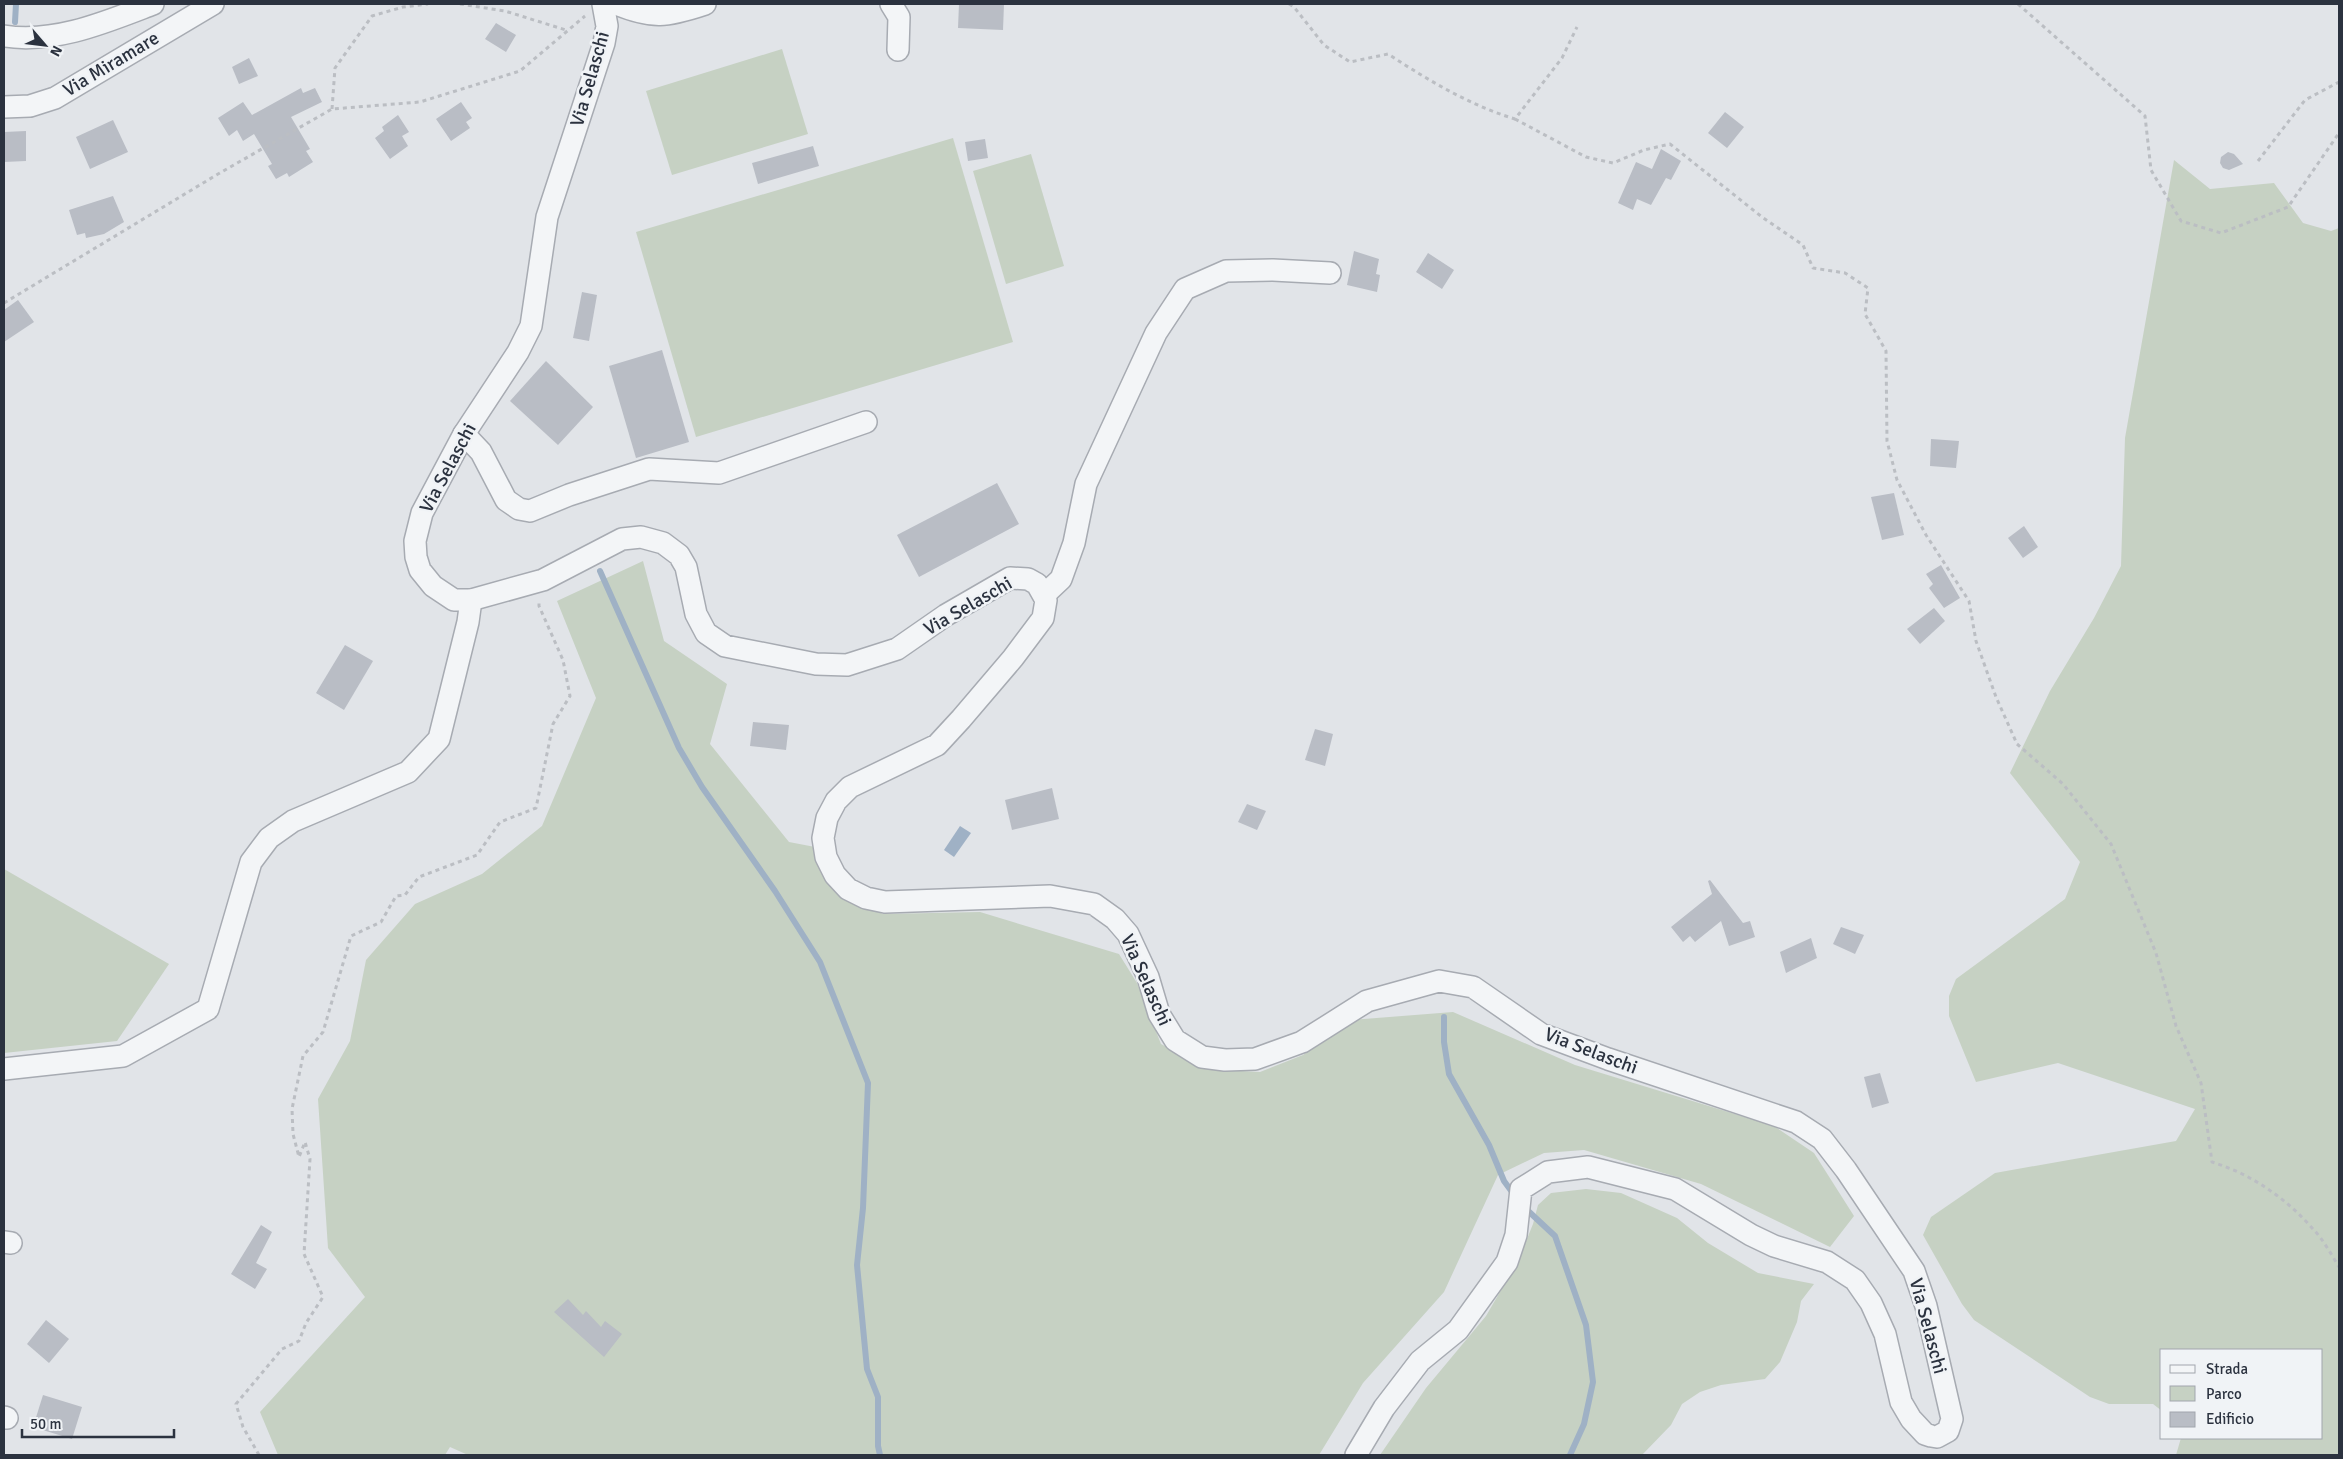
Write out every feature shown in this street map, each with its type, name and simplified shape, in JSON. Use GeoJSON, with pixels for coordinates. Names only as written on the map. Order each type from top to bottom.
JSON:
{"type":"FeatureCollection","features":[{"type":"Feature","properties":{"kind":"street"},"geometry":{"type":"LineString","coordinates":[[4,36],[59,34],[92,27],[153,4]]}},
{"type":"Feature","properties":{"kind":"street","name":"Via Miramare"},"geometry":{"type":"LineString","coordinates":[[4,107],[30,106],[55,98],[213,4]]}},
{"type":"Feature","properties":{"kind":"street"},"geometry":{"type":"LineString","coordinates":[[607,4],[644,15],[659,16],[705,4]]}},
{"type":"Feature","properties":{"kind":"street","name":"Via Selaschi"},"geometry":{"type":"LineString","coordinates":[[607,4],[607,26],[604,43],[547,217],[531,326],[518,352],[464,434],[422,513],[415,541],[416,557],[420,570],[433,586],[454,600],[471,600],[543,580],[622,539],[642,537],[663,543],[679,555],[686,567],[696,614],[706,633],[724,646],[816,664],[847,664],[897,649],[946,615],[1010,578],[1028,579],[1037,584],[1044,595],[1046,609],[1043,618],[1013,658],[937,745],[850,787],[836,801],[827,818],[824,838],[826,857],[835,875],[848,889],[866,898],[885,902],[1050,896],[1094,904],[1115,919],[1128,934],[1148,977],[1158,1014],[1175,1040],[1202,1056],[1225,1060],[1255,1059],[1302,1042],[1367,1001],[1439,981],[1474,987],[1541,1034],[1608,1059],[1796,1122],[1822,1139],[1846,1170],[1914,1271],[1926,1306],[1952,1419],[1948,1431],[1937,1437],[1925,1434],[1911,1419],[1901,1402],[1885,1334],[1871,1303],[1855,1280],[1827,1262],[1774,1246],[1751,1235],[1675,1189],[1588,1167],[1548,1172],[1521,1189],[1516,1235],[1507,1262],[1458,1330],[1420,1360],[1384,1408],[1356,1455]]}},
{"type":"Feature","properties":{"kind":"street"},"geometry":{"type":"LineString","coordinates":[[891,4],[899,17],[898,50]]}},
{"type":"Feature","properties":{"kind":"street"},"geometry":{"type":"LineString","coordinates":[[1044,595],[1060,579],[1074,543],[1086,484],[1156,332],[1185,289],[1226,271],[1273,270],[1330,273]]}},
{"type":"Feature","properties":{"kind":"street"},"geometry":{"type":"LineString","coordinates":[[464,434],[481,452],[506,500],[518,509],[530,511],[569,495],[649,469],[719,473],[866,422]]}},
{"type":"Feature","properties":{"kind":"street"},"geometry":{"type":"LineString","coordinates":[[4,1069],[123,1056],[208,1009],[251,862],[269,838],[293,821],[408,772],[439,739],[468,622],[471,600]]}},
{"type":"Feature","properties":{"kind":"path"},"geometry":{"type":"LineString","coordinates":[[332,109],[335,68],[372,16],[402,7],[428,4]]}},
{"type":"Feature","properties":{"kind":"path"},"geometry":{"type":"LineString","coordinates":[[460,4],[505,11],[567,30]]}},
{"type":"Feature","properties":{"kind":"path"},"geometry":{"type":"LineString","coordinates":[[4,303],[332,109],[420,102],[520,71],[580,18],[607,4]]}},
{"type":"Feature","properties":{"kind":"path"},"geometry":{"type":"LineString","coordinates":[[1289,4],[1294,7],[1324,45],[1350,62],[1388,54],[1424,78],[1487,111],[1515,119],[1586,156],[1612,163],[1644,150],[1670,144],[1762,217],[1803,245],[1813,268],[1845,273],[1868,288],[1865,314],[1886,351],[1887,441],[1897,480],[1926,536],[1969,601],[1976,641],[1996,697],[2017,744],[2063,784],[2111,844],[2156,953],[2176,1026],[2201,1083],[2212,1162],[2236,1170],[2281,1198],[2314,1230],[2339,1267]]}},
{"type":"Feature","properties":{"kind":"path"},"geometry":{"type":"LineString","coordinates":[[2018,4],[2145,116],[2151,170],[2181,221],[2221,233],[2288,207],[2339,133]]}},
{"type":"Feature","properties":{"kind":"path"},"geometry":{"type":"LineString","coordinates":[[1515,119],[1562,58],[1577,27]]}},
{"type":"Feature","properties":{"kind":"path"},"geometry":{"type":"LineString","coordinates":[[2258,161],[2305,100],[2339,82]]}},
{"type":"Feature","properties":{"kind":"path"},"geometry":{"type":"LineString","coordinates":[[258,1455],[243,1427],[236,1404],[282,1349],[299,1341],[306,1323],[323,1298],[304,1254],[310,1159],[305,1142],[299,1157],[293,1134],[292,1109],[303,1056],[323,1032],[351,936],[381,922],[396,896],[405,895],[419,876],[478,855],[500,822],[536,808],[553,724],[570,696],[563,660],[539,606],[543,580]]}},
{"type":"Feature","properties":{"kind":"green space"},"geometry":{"type":"Polygon","coordinates":[[[782,49],[808,134],[672,175],[646,91],[782,49]]]}},
{"type":"Feature","properties":{"kind":"green space"},"geometry":{"type":"Polygon","coordinates":[[[953,138],[1013,342],[696,437],[636,232],[953,138]]]}},
{"type":"Feature","properties":{"kind":"green space"},"geometry":{"type":"Polygon","coordinates":[[[1031,154],[1064,266],[1006,284],[973,171],[1031,154]]]}},
{"type":"Feature","properties":{"kind":"green space"},"geometry":{"type":"Polygon","coordinates":[[[2174,160],[2210,189],[2274,183],[2303,223],[2331,231],[2339,228],[2339,1455],[2176,1455],[2181,1439],[2323,1439],[2323,1349],[2160,1349],[2160,1409],[2153,1404],[2109,1404],[2090,1397],[1974,1320],[1962,1304],[1923,1235],[1931,1217],[1995,1173],[2176,1141],[2195,1109],[2058,1063],[1976,1082],[1949,1016],[1949,996],[1956,979],[2065,899],[2080,862],[2010,773],[2050,691],[2094,618],[2121,566],[2125,438],[2174,160]]]}},
{"type":"Feature","properties":{"kind":"green space"},"geometry":{"type":"Polygon","coordinates":[[[643,561],[664,641],[727,684],[710,744],[789,842],[815,847],[850,899],[883,914],[980,912],[1119,954],[1137,983],[1161,1044],[1207,1069],[1260,1072],[1303,1055],[1351,1020],[1453,1012],[1575,1065],[1774,1126],[1814,1153],[1854,1216],[1830,1247],[1701,1184],[1584,1150],[1544,1153],[1498,1175],[1444,1292],[1363,1383],[1319,1455],[468,1455],[450,1447],[445,1455],[278,1455],[260,1412],[365,1297],[328,1248],[318,1099],[350,1041],[366,960],[415,904],[482,874],[542,826],[596,698],[557,601],[643,561]]]}},
{"type":"Feature","properties":{"kind":"green space"},"geometry":{"type":"Polygon","coordinates":[[[4,869],[169,964],[117,1041],[4,1053],[4,869]]]}},
{"type":"Feature","properties":{"kind":"green space"},"geometry":{"type":"Polygon","coordinates":[[[1586,1189],[1621,1193],[1677,1218],[1708,1243],[1758,1273],[1814,1284],[1801,1301],[1797,1322],[1780,1362],[1765,1379],[1721,1385],[1700,1392],[1682,1404],[1671,1425],[1642,1455],[1380,1455],[1426,1388],[1486,1316],[1518,1261],[1533,1224],[1538,1205],[1551,1193],[1586,1189]]]}},
{"type":"Feature","properties":{"kind":"water"},"geometry":{"type":"Polygon","coordinates":[[[960,826],[971,833],[954,857],[944,850],[960,826]]]}},
{"type":"Feature","properties":{"kind":"building"},"geometry":{"type":"Polygon","coordinates":[[[959,4],[1004,4],[1003,30],[958,28],[959,4]]]}},
{"type":"Feature","properties":{"kind":"building"},"geometry":{"type":"Polygon","coordinates":[[[496,23],[516,35],[506,52],[485,39],[496,23]]]}},
{"type":"Feature","properties":{"kind":"building"},"geometry":{"type":"Polygon","coordinates":[[[249,58],[258,76],[239,84],[232,67],[249,58]]]}},
{"type":"Feature","properties":{"kind":"building"},"geometry":{"type":"Polygon","coordinates":[[[301,88],[303,93],[315,88],[322,102],[291,117],[310,149],[306,151],[313,162],[289,177],[287,173],[276,179],[268,166],[272,164],[254,134],[243,141],[237,130],[229,136],[218,118],[243,102],[252,115],[301,88]]]}},
{"type":"Feature","properties":{"kind":"building"},"geometry":{"type":"Polygon","coordinates":[[[461,102],[472,118],[466,122],[470,128],[451,141],[436,119],[461,102]]]}},
{"type":"Feature","properties":{"kind":"building"},"geometry":{"type":"Polygon","coordinates":[[[1725,112],[1744,127],[1727,148],[1708,133],[1725,112]]]}},
{"type":"Feature","properties":{"kind":"building"},"geometry":{"type":"Polygon","coordinates":[[[398,115],[409,132],[402,136],[408,146],[390,159],[375,138],[384,131],[382,127],[398,115]]]}},
{"type":"Feature","properties":{"kind":"building"},"geometry":{"type":"Polygon","coordinates":[[[113,120],[128,152],[90,169],[76,137],[113,120]]]}},
{"type":"Feature","properties":{"kind":"building"},"geometry":{"type":"Polygon","coordinates":[[[26,131],[26,161],[4,162],[4,132],[26,131]]]}},
{"type":"Feature","properties":{"kind":"building"},"geometry":{"type":"Polygon","coordinates":[[[985,139],[988,158],[968,161],[965,142],[985,139]]]}},
{"type":"Feature","properties":{"kind":"building"},"geometry":{"type":"Polygon","coordinates":[[[813,146],[819,166],[758,184],[752,163],[813,146]]]}},
{"type":"Feature","properties":{"kind":"building"},"geometry":{"type":"Polygon","coordinates":[[[1661,149],[1681,161],[1671,180],[1666,178],[1651,205],[1637,199],[1633,210],[1618,203],[1636,162],[1652,169],[1661,149]]]}},
{"type":"Feature","properties":{"kind":"building"},"geometry":{"type":"Polygon","coordinates":[[[2228,152],[2234,154],[2243,164],[2229,170],[2223,168],[2220,163],[2221,157],[2228,152]]]}},
{"type":"Feature","properties":{"kind":"building"},"geometry":{"type":"Polygon","coordinates":[[[113,196],[124,222],[104,234],[86,238],[85,233],[77,235],[69,210],[113,196]]]}},
{"type":"Feature","properties":{"kind":"building"},"geometry":{"type":"Polygon","coordinates":[[[1354,251],[1379,259],[1376,274],[1380,275],[1377,292],[1347,285],[1354,251]]]}},
{"type":"Feature","properties":{"kind":"building"},"geometry":{"type":"Polygon","coordinates":[[[1428,253],[1454,270],[1442,289],[1416,272],[1428,253]]]}},
{"type":"Feature","properties":{"kind":"building"},"geometry":{"type":"Polygon","coordinates":[[[582,292],[597,295],[589,341],[573,338],[582,292]]]}},
{"type":"Feature","properties":{"kind":"building"},"geometry":{"type":"Polygon","coordinates":[[[18,300],[34,322],[4,342],[4,310],[18,300]]]}},
{"type":"Feature","properties":{"kind":"building"},"geometry":{"type":"Polygon","coordinates":[[[662,350],[689,442],[636,458],[609,366],[662,350]]]}},
{"type":"Feature","properties":{"kind":"building"},"geometry":{"type":"Polygon","coordinates":[[[546,361],[593,407],[558,445],[510,401],[546,361]]]}},
{"type":"Feature","properties":{"kind":"building"},"geometry":{"type":"Polygon","coordinates":[[[1931,439],[1959,441],[1956,468],[1930,466],[1931,439]]]}},
{"type":"Feature","properties":{"kind":"building"},"geometry":{"type":"Polygon","coordinates":[[[997,483],[1019,524],[919,577],[897,535],[997,483]]]}},
{"type":"Feature","properties":{"kind":"building"},"geometry":{"type":"Polygon","coordinates":[[[1894,493],[1904,535],[1882,540],[1871,497],[1894,493]]]}},
{"type":"Feature","properties":{"kind":"building"},"geometry":{"type":"Polygon","coordinates":[[[2024,526],[2038,547],[2023,558],[2008,538],[2024,526]]]}},
{"type":"Feature","properties":{"kind":"building"},"geometry":{"type":"Polygon","coordinates":[[[1941,565],[1960,598],[1944,608],[1929,588],[1933,584],[1926,574],[1941,565]]]}},
{"type":"Feature","properties":{"kind":"building"},"geometry":{"type":"Polygon","coordinates":[[[1934,608],[1945,621],[1920,644],[1907,629],[1934,608]]]}},
{"type":"Feature","properties":{"kind":"building"},"geometry":{"type":"Polygon","coordinates":[[[345,645],[373,661],[344,710],[316,693],[345,645]]]}},
{"type":"Feature","properties":{"kind":"building"},"geometry":{"type":"Polygon","coordinates":[[[753,722],[789,725],[786,750],[750,746],[753,722]]]}},
{"type":"Feature","properties":{"kind":"building"},"geometry":{"type":"Polygon","coordinates":[[[1315,729],[1333,734],[1325,766],[1305,760],[1315,729]]]}},
{"type":"Feature","properties":{"kind":"building"},"geometry":{"type":"Polygon","coordinates":[[[1052,788],[1059,819],[1012,830],[1005,800],[1052,788]]]}},
{"type":"Feature","properties":{"kind":"building"},"geometry":{"type":"Polygon","coordinates":[[[1247,804],[1266,811],[1257,830],[1238,822],[1247,804]]]}},
{"type":"Feature","properties":{"kind":"building"},"geometry":{"type":"Polygon","coordinates":[[[1710,880],[1743,923],[1750,921],[1755,937],[1729,946],[1721,921],[1695,942],[1690,936],[1683,942],[1671,927],[1712,894],[1708,881],[1710,880]]]}},
{"type":"Feature","properties":{"kind":"building"},"geometry":{"type":"Polygon","coordinates":[[[1841,927],[1864,935],[1855,954],[1833,944],[1841,927]]]}},
{"type":"Feature","properties":{"kind":"building"},"geometry":{"type":"Polygon","coordinates":[[[1811,938],[1817,958],[1786,973],[1780,952],[1811,938]]]}},
{"type":"Feature","properties":{"kind":"building"},"geometry":{"type":"Polygon","coordinates":[[[1880,1073],[1889,1103],[1872,1108],[1864,1077],[1880,1073]]]}},
{"type":"Feature","properties":{"kind":"building"},"geometry":{"type":"Polygon","coordinates":[[[261,1225],[272,1232],[256,1263],[267,1269],[255,1289],[231,1274],[261,1225]]]}},
{"type":"Feature","properties":{"kind":"building"},"geometry":{"type":"Polygon","coordinates":[[[568,1299],[583,1315],[586,1311],[601,1327],[605,1321],[622,1334],[604,1357],[554,1312],[568,1299]]]}},
{"type":"Feature","properties":{"kind":"building"},"geometry":{"type":"Polygon","coordinates":[[[46,1320],[69,1339],[49,1363],[27,1344],[46,1320]]]}},
{"type":"Feature","properties":{"kind":"building"},"geometry":{"type":"Polygon","coordinates":[[[43,1395],[82,1407],[72,1439],[33,1427],[43,1395]]]}},
{"type":"Feature","properties":{"kind":"waterway"},"geometry":{"type":"LineString","coordinates":[[15,22],[16,4]]}},
{"type":"Feature","properties":{"kind":"waterway"},"geometry":{"type":"LineString","coordinates":[[600,571],[679,748],[702,787],[775,891],[820,962],[868,1083],[863,1208],[857,1265],[867,1369],[878,1397],[878,1446],[880,1455]]}},
{"type":"Feature","properties":{"kind":"waterway"},"geometry":{"type":"LineString","coordinates":[[1444,1017],[1444,1042],[1449,1074],[1489,1145],[1504,1181],[1515,1196]]}},
{"type":"Feature","properties":{"kind":"waterway"},"geometry":{"type":"LineString","coordinates":[[1525,1208],[1555,1236],[1586,1325],[1593,1382],[1584,1424],[1570,1455]]}}]}
